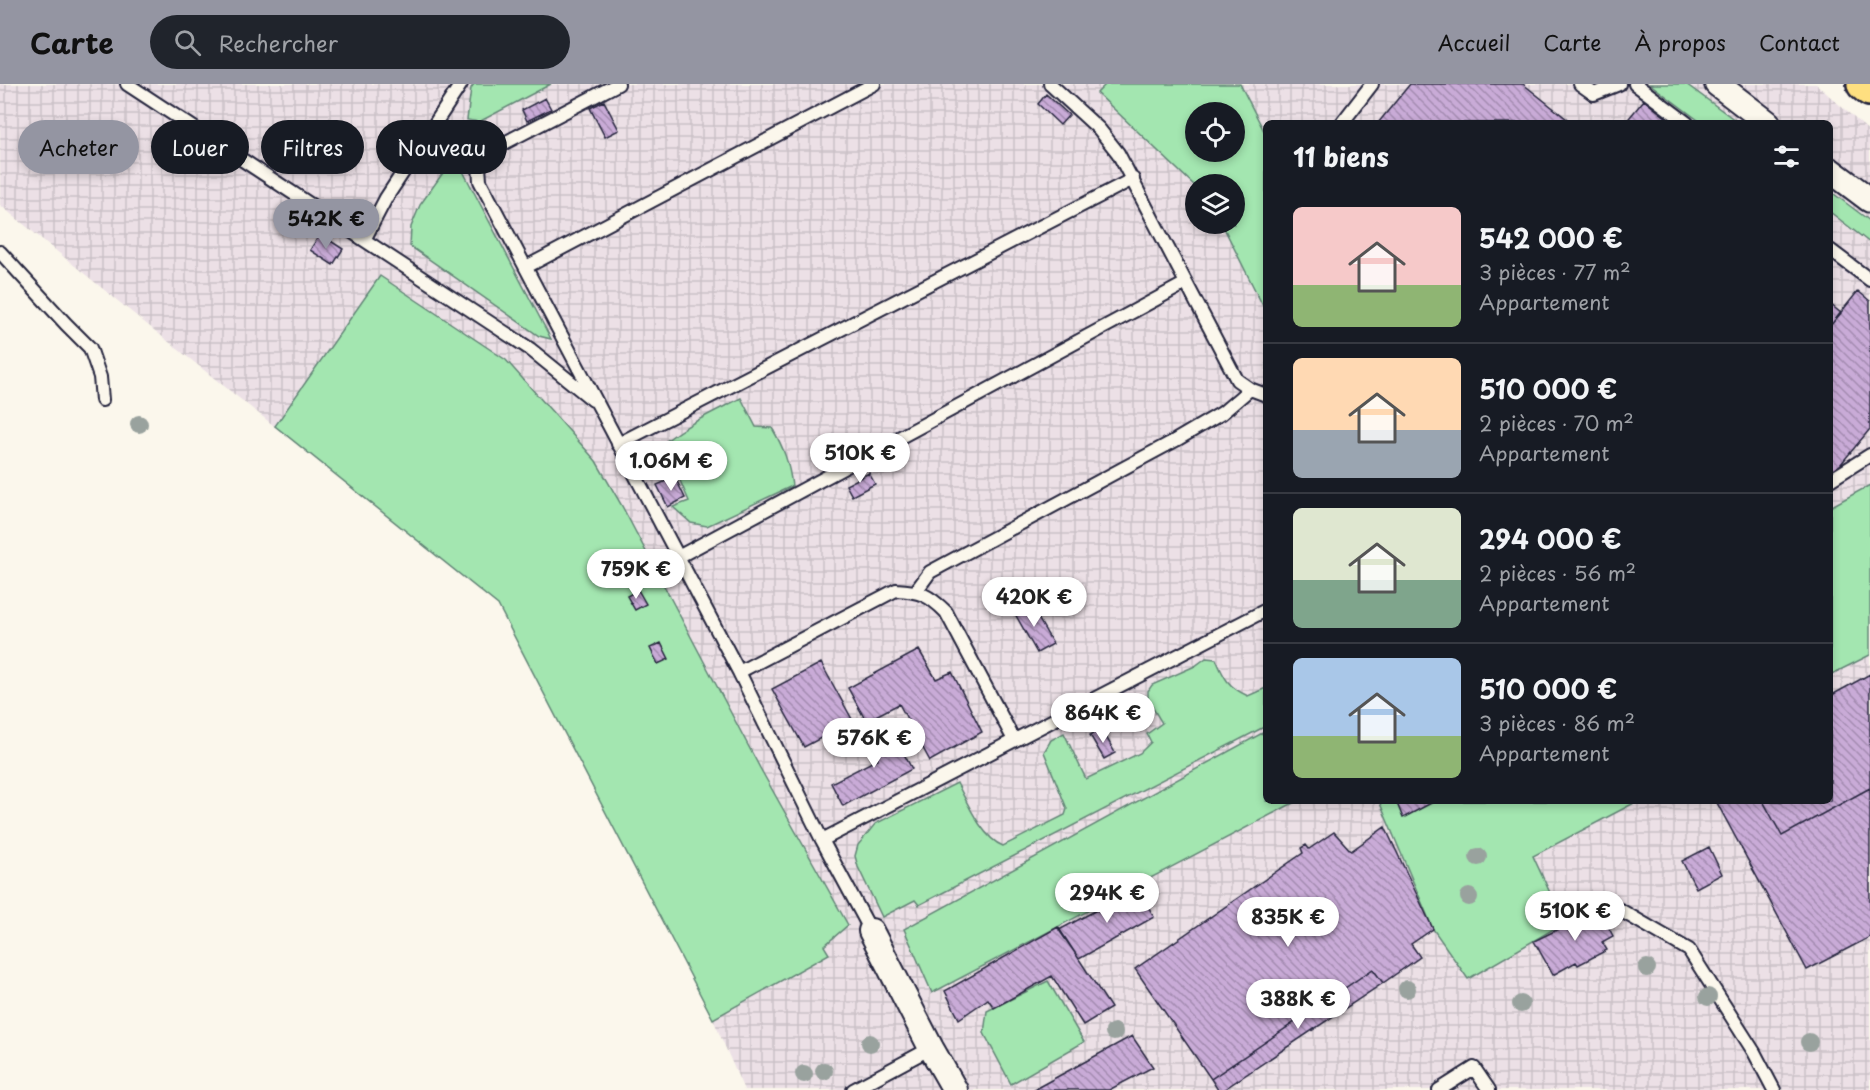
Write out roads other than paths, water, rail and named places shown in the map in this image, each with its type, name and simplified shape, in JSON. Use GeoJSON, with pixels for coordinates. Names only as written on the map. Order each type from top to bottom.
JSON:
{"type":"FeatureCollection","features":[{"type":"Feature","properties":{"kind":"highway"},"geometry":{"type":"LineString","coordinates":[[1864,84],[1870,89]]}},
{"type":"Feature","properties":{"kind":"street"},"geometry":{"type":"LineString","coordinates":[[1717,84],[1764,120]]}},
{"type":"Feature","properties":{"kind":"street"},"geometry":{"type":"LineString","coordinates":[[1833,172],[1870,200]]}},
{"type":"Feature","properties":{"kind":"street"},"geometry":{"type":"LineString","coordinates":[[872,930],[931,1048],[955,1090]]}},
{"type":"Feature","properties":{"kind":"lane"},"geometry":{"type":"LineString","coordinates":[[127,84],[530,349],[597,403]]}},
{"type":"Feature","properties":{"kind":"lane"},"geometry":{"type":"LineString","coordinates":[[364,240],[386,198],[461,84]]}},
{"type":"Feature","properties":{"kind":"lane"},"geometry":{"type":"LineString","coordinates":[[618,84],[491,150],[479,166],[480,181],[739,672],[822,840],[872,930]]}},
{"type":"Feature","properties":{"kind":"lane"},"geometry":{"type":"LineString","coordinates":[[526,267],[874,84]]}},
{"type":"Feature","properties":{"kind":"lane"},"geometry":{"type":"LineString","coordinates":[[1050,84],[1099,129],[1118,153],[1237,380],[1250,389],[1263,394]]}},
{"type":"Feature","properties":{"kind":"lane"},"geometry":{"type":"LineString","coordinates":[[1344,120],[1372,84]]}},
{"type":"Feature","properties":{"kind":"lane"},"geometry":{"type":"LineString","coordinates":[[1580,84],[1594,94],[1619,84]]}},
{"type":"Feature","properties":{"kind":"lane"},"geometry":{"type":"LineString","coordinates":[[1635,84],[1683,120]]}},
{"type":"Feature","properties":{"kind":"lane"},"geometry":{"type":"LineString","coordinates":[[618,444],[1132,179]]}},
{"type":"Feature","properties":{"kind":"lane"},"geometry":{"type":"LineString","coordinates":[[0,252],[90,348],[100,377],[102,400]]}},
{"type":"Feature","properties":{"kind":"lane"},"geometry":{"type":"LineString","coordinates":[[1833,252],[1870,280]]}},
{"type":"Feature","properties":{"kind":"lane"},"geometry":{"type":"LineString","coordinates":[[678,557],[1186,283]]}},
{"type":"Feature","properties":{"kind":"lane"},"geometry":{"type":"LineString","coordinates":[[916,591],[930,572],[1176,440],[1222,413],[1250,389]]}},
{"type":"Feature","properties":{"kind":"lane"},"geometry":{"type":"LineString","coordinates":[[1833,478],[1870,455]]}},
{"type":"Feature","properties":{"kind":"lane"},"geometry":{"type":"LineString","coordinates":[[739,672],[896,590],[916,591],[933,599],[946,612],[1014,740]]}},
{"type":"Feature","properties":{"kind":"lane"},"geometry":{"type":"LineString","coordinates":[[822,840],[1263,611]]}},
{"type":"Feature","properties":{"kind":"lane"},"geometry":{"type":"LineString","coordinates":[[1620,910],[1689,950],[1754,1052],[1774,1090]]}},
{"type":"Feature","properties":{"kind":"lane"},"geometry":{"type":"LineString","coordinates":[[853,1090],[931,1048]]}},
{"type":"Feature","properties":{"kind":"lane"},"geometry":{"type":"LineString","coordinates":[[1438,1090],[1474,1068],[1489,1090]]}}]}
